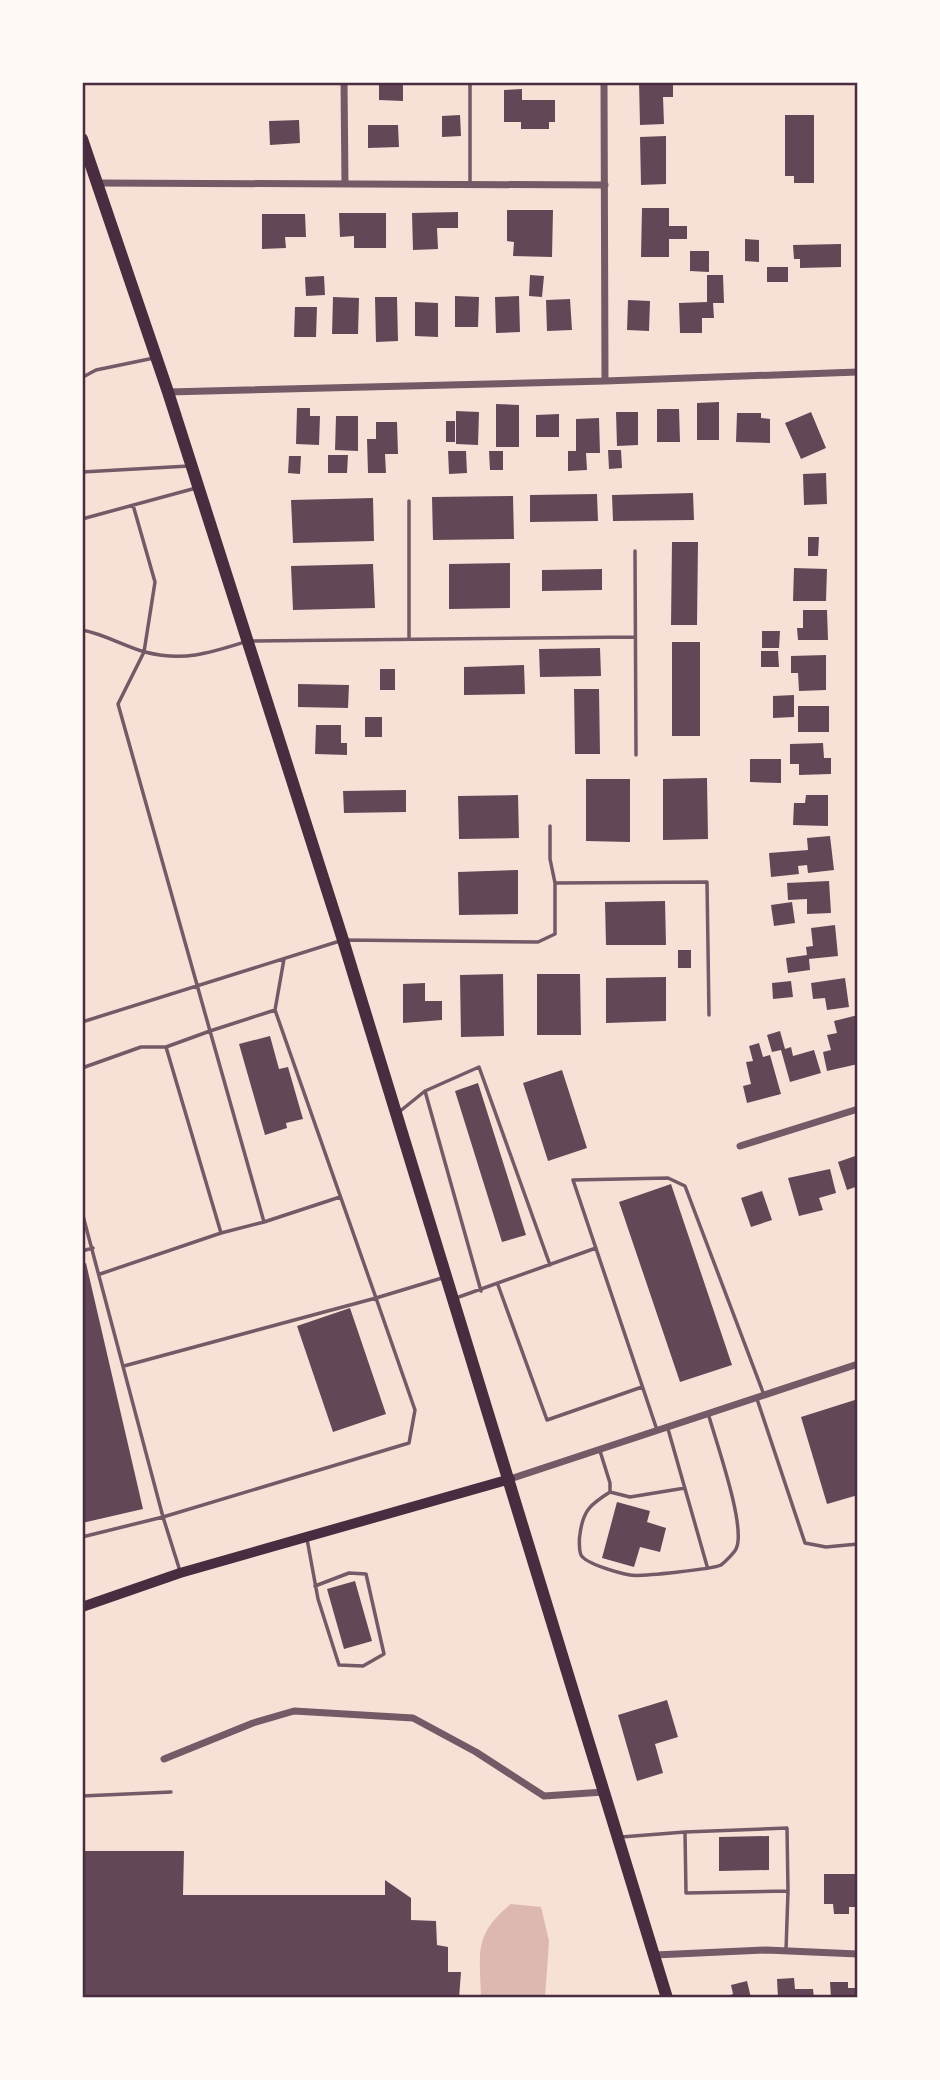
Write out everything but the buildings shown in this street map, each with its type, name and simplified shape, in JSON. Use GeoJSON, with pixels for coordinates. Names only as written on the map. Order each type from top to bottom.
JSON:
{"type":"FeatureCollection","features":[{"type":"Feature","properties":{"kind":"main road"},"geometry":{"type":"LineString","coordinates":[[82,139],[168,391],[343,940],[667,1998]]}},
{"type":"Feature","properties":{"kind":"main road"},"geometry":{"type":"LineString","coordinates":[[82,1607],[180,1573],[510,1479]]}},
{"type":"Feature","properties":{"kind":"street"},"geometry":{"type":"LineString","coordinates":[[344,82],[345,184]]}},
{"type":"Feature","properties":{"kind":"street"},"geometry":{"type":"LineString","coordinates":[[604,82],[605,382]]}},
{"type":"Feature","properties":{"kind":"street"},"geometry":{"type":"LineString","coordinates":[[97,183],[605,185]]}},
{"type":"Feature","properties":{"kind":"street"},"geometry":{"type":"LineString","coordinates":[[168,391],[605,382],[858,372]]}},
{"type":"Feature","properties":{"kind":"street"},"geometry":{"type":"LineString","coordinates":[[740,1146],[858,1109]]}},
{"type":"Feature","properties":{"kind":"street"},"geometry":{"type":"LineString","coordinates":[[510,1479],[858,1364]]}},
{"type":"Feature","properties":{"kind":"street"},"geometry":{"type":"LineString","coordinates":[[164,1759],[253,1723],[294,1711],[413,1718],[476,1752],[544,1796],[605,1792]]}},
{"type":"Feature","properties":{"kind":"street"},"geometry":{"type":"LineString","coordinates":[[655,1955],[786,1951],[858,1954]]}},
{"type":"Feature","properties":{"kind":"lane"},"geometry":{"type":"LineString","coordinates":[[470,82],[470,184]]}},
{"type":"Feature","properties":{"kind":"lane"},"geometry":{"type":"LineString","coordinates":[[82,431],[83,377],[96,370],[156,358]]}},
{"type":"Feature","properties":{"kind":"lane"},"geometry":{"type":"LineString","coordinates":[[82,472],[191,466]]}},
{"type":"Feature","properties":{"kind":"lane"},"geometry":{"type":"LineString","coordinates":[[82,519],[198,488]]}},
{"type":"Feature","properties":{"kind":"lane"},"geometry":{"type":"LineString","coordinates":[[409,501],[409,639]]}},
{"type":"Feature","properties":{"kind":"lane"},"geometry":{"type":"LineString","coordinates":[[133,505],[155,582],[144,652],[118,704],[264,1222]]}},
{"type":"Feature","properties":{"kind":"lane"},"geometry":{"type":"LineString","coordinates":[[635,551],[636,755]]}},
{"type":"Feature","properties":{"kind":"lane"},"geometry":{"type":"LineString","coordinates":[[82,630],[144,652],[175,657],[203,656],[247,641],[635,637]]}},
{"type":"Feature","properties":{"kind":"lane"},"geometry":{"type":"LineString","coordinates":[[82,1022],[343,940],[538,942],[555,934],[555,883],[550,859],[550,826]]}},
{"type":"Feature","properties":{"kind":"lane"},"geometry":{"type":"LineString","coordinates":[[555,883],[707,882],[709,1015]]}},
{"type":"Feature","properties":{"kind":"lane"},"geometry":{"type":"LineString","coordinates":[[82,1537],[163,1517],[409,1443],[415,1410],[275,1010],[285,959]]}},
{"type":"Feature","properties":{"kind":"lane"},"geometry":{"type":"LineString","coordinates":[[82,1068],[141,1047],[166,1047],[275,1010]]}},
{"type":"Feature","properties":{"kind":"lane"},"geometry":{"type":"LineString","coordinates":[[166,1047],[221,1233]]}},
{"type":"Feature","properties":{"kind":"lane"},"geometry":{"type":"LineString","coordinates":[[397,1113],[425,1091],[479,1068],[550,1265]]}},
{"type":"Feature","properties":{"kind":"lane"},"geometry":{"type":"LineString","coordinates":[[425,1091],[481,1291]]}},
{"type":"Feature","properties":{"kind":"lane"},"geometry":{"type":"LineString","coordinates":[[657,1430],[573,1180],[668,1178],[685,1186],[760,1396],[805,1543],[826,1548],[858,1544]]}},
{"type":"Feature","properties":{"kind":"lane"},"geometry":{"type":"LineString","coordinates":[[100,1274],[340,1197]]}},
{"type":"Feature","properties":{"kind":"lane"},"geometry":{"type":"LineString","coordinates":[[82,1212],[180,1573]]}},
{"type":"Feature","properties":{"kind":"lane"},"geometry":{"type":"LineString","coordinates":[[82,1251],[93,1248]]}},
{"type":"Feature","properties":{"kind":"lane"},"geometry":{"type":"LineString","coordinates":[[454,1299],[596,1248]]}},
{"type":"Feature","properties":{"kind":"lane"},"geometry":{"type":"LineString","coordinates":[[124,1366],[447,1277]]}},
{"type":"Feature","properties":{"kind":"lane"},"geometry":{"type":"LineString","coordinates":[[498,1284],[547,1420],[642,1387]]}},
{"type":"Feature","properties":{"kind":"lane"},"geometry":{"type":"LineString","coordinates":[[685,1488],[630,1497],[610,1492],[592,1504],[584,1516],[580,1553],[587,1561],[630,1575],[649,1575],[720,1565],[736,1549],[738,1533],[731,1493],[708,1413]]}},
{"type":"Feature","properties":{"kind":"lane"},"geometry":{"type":"LineString","coordinates":[[668,1427],[707,1567]]}},
{"type":"Feature","properties":{"kind":"lane"},"geometry":{"type":"LineString","coordinates":[[599,1449],[610,1483],[610,1492]]}},
{"type":"Feature","properties":{"kind":"lane"},"geometry":{"type":"LineString","coordinates":[[307,1537],[315,1586],[339,1665],[363,1665],[384,1654],[366,1574],[349,1573],[315,1586]]}},
{"type":"Feature","properties":{"kind":"lane"},"geometry":{"type":"LineString","coordinates":[[82,1796],[172,1792]]}},
{"type":"Feature","properties":{"kind":"lane"},"geometry":{"type":"LineString","coordinates":[[619,1837],[635,1834],[788,1828],[786,1951]]}},
{"type":"Feature","properties":{"kind":"lane"},"geometry":{"type":"LineString","coordinates":[[685,1832],[686,1893],[788,1891]]}},
{"type":"Feature","properties":{"kind":"shaded area"},"geometry":{"type":"Polygon","coordinates":[[[511,1904],[541,1907],[549,1941],[545,1998],[481,1998],[481,1945],[490,1925],[511,1904]]]}}]}
